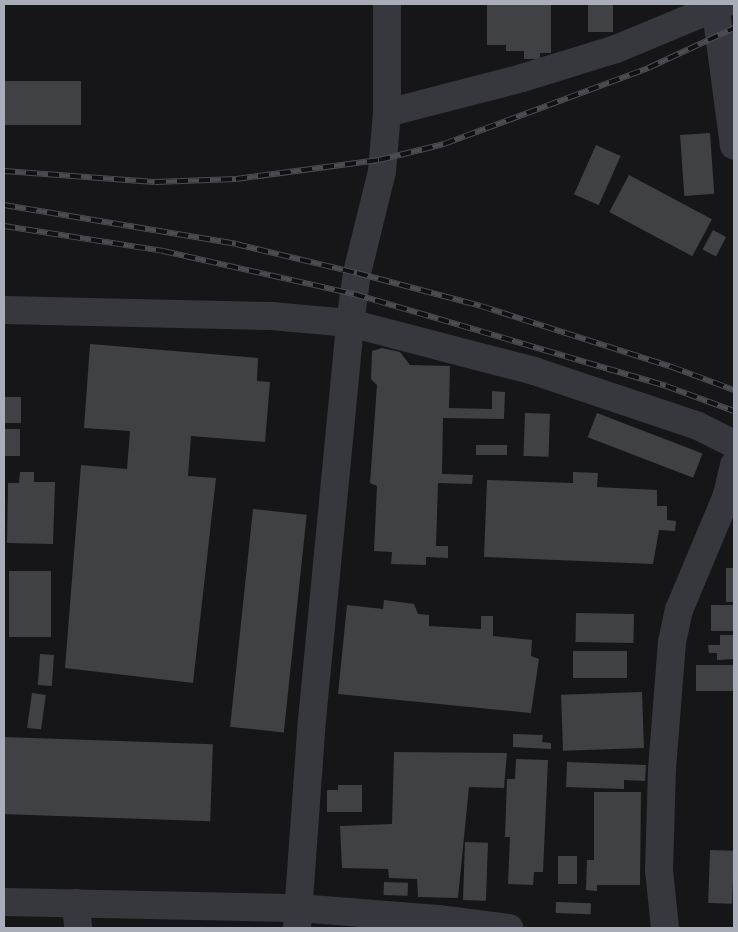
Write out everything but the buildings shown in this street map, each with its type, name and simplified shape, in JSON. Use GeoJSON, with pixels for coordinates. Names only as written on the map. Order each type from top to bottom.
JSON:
{"type":"FeatureCollection","features":[{"type":"Feature","properties":{"kind":"street"},"geometry":{"type":"LineString","coordinates":[[310,918],[350,323],[357,273],[382,171],[387,113],[387,4]]}},
{"type":"Feature","properties":{"kind":"street"},"geometry":{"type":"LineString","coordinates":[[387,113],[522,78],[616,49],[718,5],[731,85],[734,146]]}},
{"type":"Feature","properties":{"kind":"street"},"geometry":{"type":"LineString","coordinates":[[4,310],[271,316],[350,323],[534,371],[698,426],[734,444]]}},
{"type":"Feature","properties":{"kind":"street"},"geometry":{"type":"LineString","coordinates":[[665,928],[659,870],[662,769],[672,642],[679,610],[727,495],[734,465]]}},
{"type":"Feature","properties":{"kind":"street"},"geometry":{"type":"LineString","coordinates":[[9,896],[77,916],[310,918],[509,928]]}},
{"type":"Feature","properties":{"kind":"railway"},"geometry":{"type":"LineString","coordinates":[[4,171],[155,182],[236,179],[379,160],[444,144],[648,68],[734,28]]}},
{"type":"Feature","properties":{"kind":"railway"},"geometry":{"type":"LineString","coordinates":[[4,205],[236,244],[357,273],[481,306],[672,367],[734,390]]}},
{"type":"Feature","properties":{"kind":"railway"},"geometry":{"type":"LineString","coordinates":[[4,226],[163,251],[354,294],[666,386],[734,411]]}}]}
